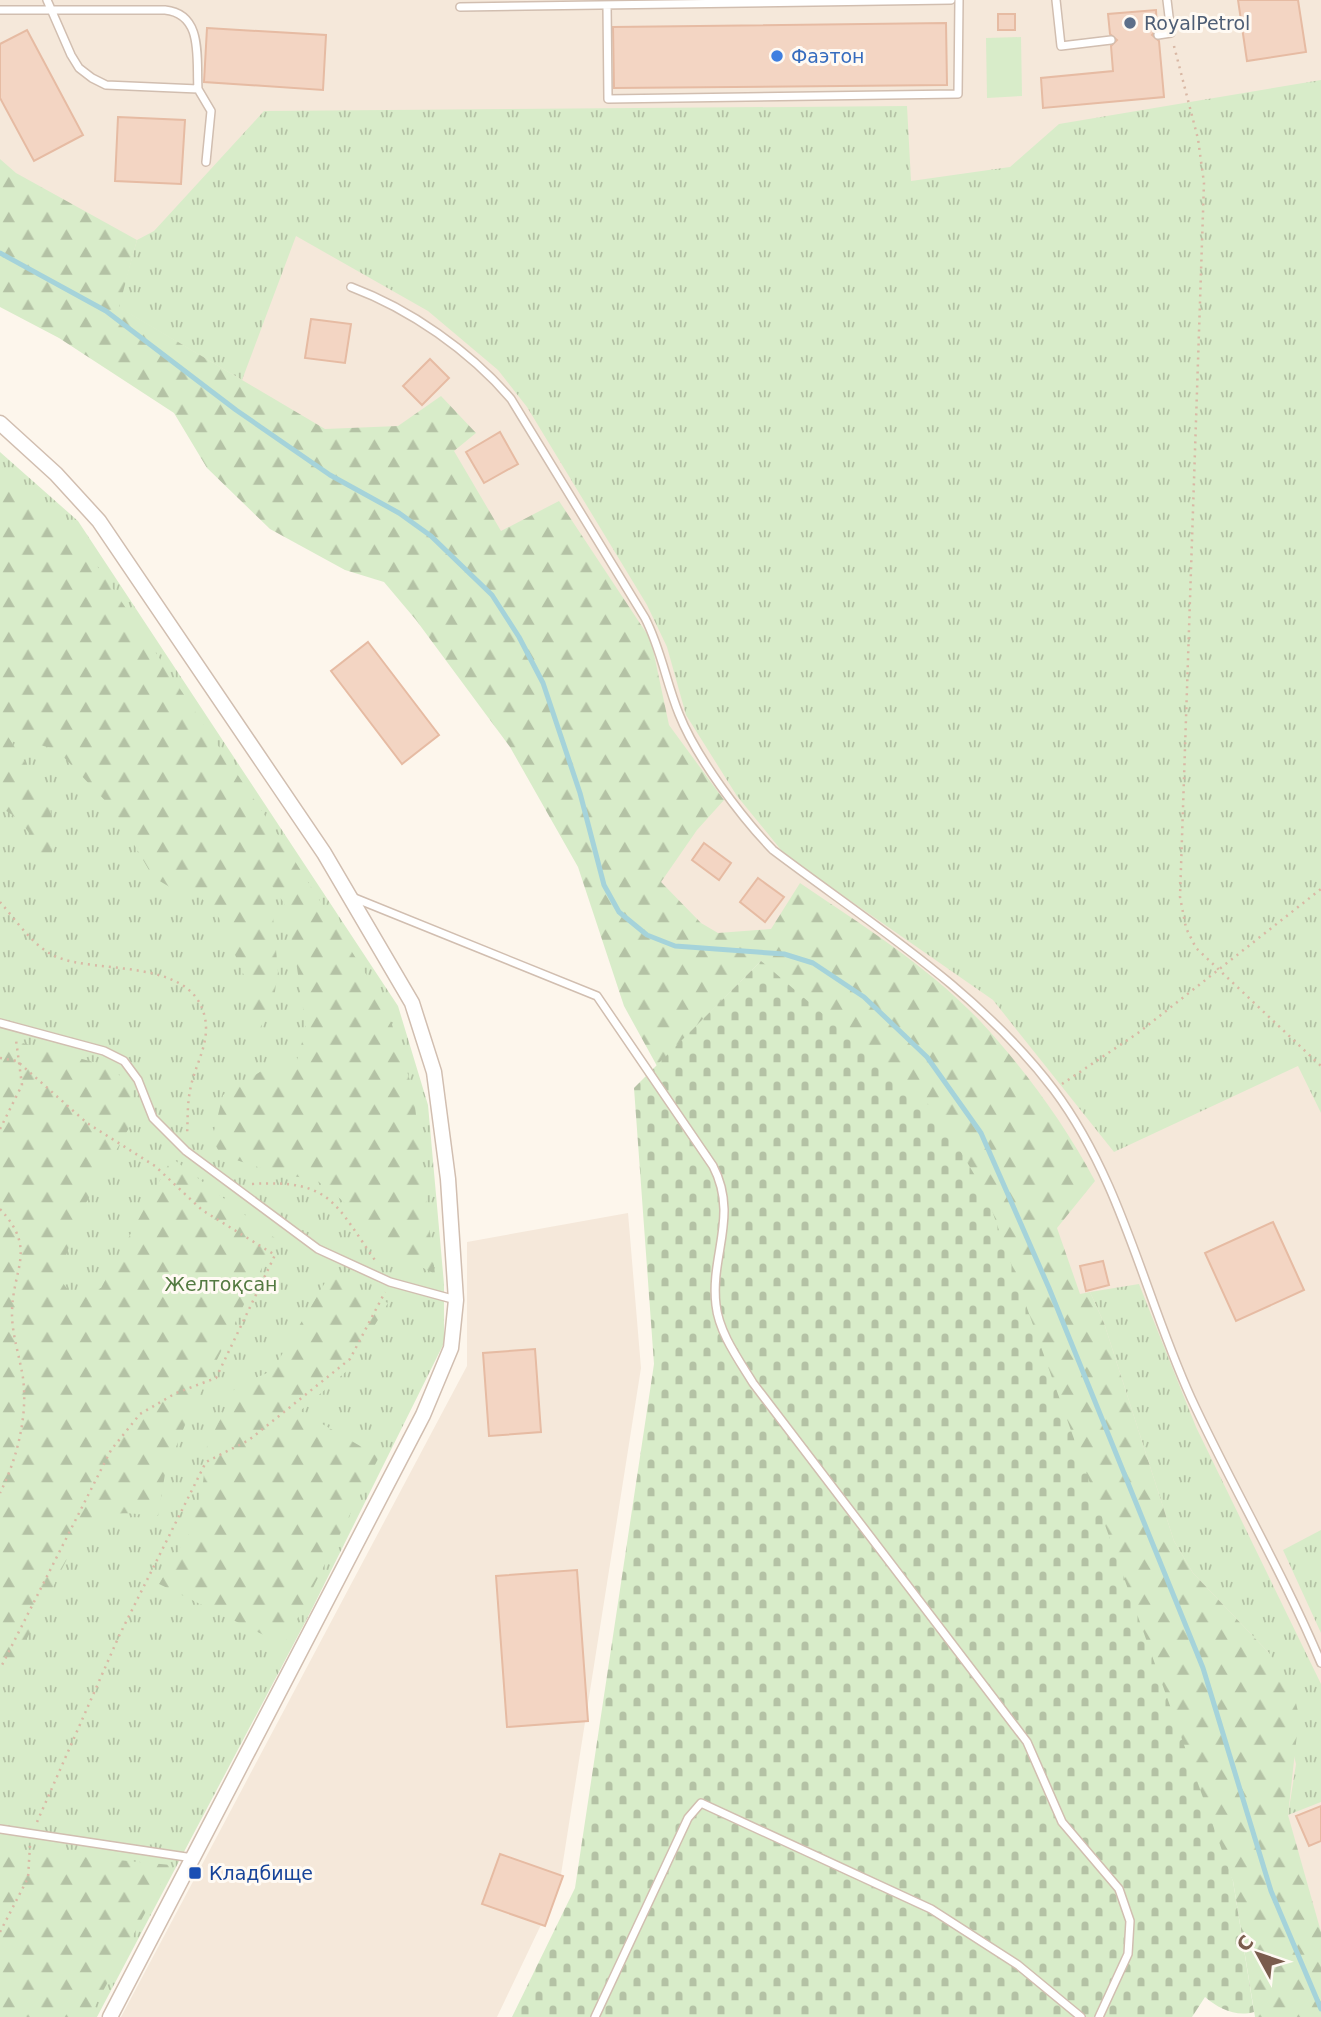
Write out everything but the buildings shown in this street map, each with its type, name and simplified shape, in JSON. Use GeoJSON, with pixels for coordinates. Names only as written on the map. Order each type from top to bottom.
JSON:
{"type":"FeatureCollection","features":[{"type":"Feature","properties":{"kind":"street"},"geometry":{"type":"LineString","coordinates":[[0,423],[56,474],[99,521],[324,853],[412,1003],[434,1072],[448,1179],[456,1300],[451,1349],[423,1415],[110,2017]]}},
{"type":"Feature","properties":{"kind":"lane"},"geometry":{"type":"LineString","coordinates":[[460,7],[951,0]]}},
{"type":"Feature","properties":{"kind":"lane"},"geometry":{"type":"LineString","coordinates":[[607,5],[607,99],[958,94],[959,0]]}},
{"type":"Feature","properties":{"kind":"lane"},"geometry":{"type":"LineString","coordinates":[[1056,0],[1061,46],[1111,40]]}},
{"type":"Feature","properties":{"kind":"lane"},"geometry":{"type":"LineString","coordinates":[[1158,35],[1171,33],[1167,0]]}},
{"type":"Feature","properties":{"kind":"lane"},"geometry":{"type":"LineString","coordinates":[[0,10],[48,4],[164,10],[189,19],[194,29],[198,89],[211,111],[206,162]]}},
{"type":"Feature","properties":{"kind":"lane"},"geometry":{"type":"LineString","coordinates":[[48,4],[79,68],[92,78],[106,85],[198,89]]}},
{"type":"Feature","properties":{"kind":"lane"},"geometry":{"type":"LineString","coordinates":[[351,287],[374,296],[460,349],[493,378],[511,399],[659,644],[680,716],[750,827],[773,850],[967,997],[1002,1029],[1054,1090],[1098,1158],[1190,1397],[1297,1607],[1321,1663]]}},
{"type":"Feature","properties":{"kind":"lane"},"geometry":{"type":"LineString","coordinates":[[348,895],[597,996],[713,1166],[726,1202],[716,1306],[727,1339],[753,1384],[1027,1742],[1062,1822],[1119,1889],[1130,1921],[1128,1954],[1099,2017]]}},
{"type":"Feature","properties":{"kind":"lane"},"geometry":{"type":"LineString","coordinates":[[0,1023],[104,1051],[124,1061],[138,1080],[153,1118],[186,1151],[318,1249],[390,1282],[456,1300]]}},
{"type":"Feature","properties":{"kind":"lane"},"geometry":{"type":"LineString","coordinates":[[595,2017],[688,1818],[701,1803],[931,1909],[1018,1965],[1080,2017]]}},
{"type":"Feature","properties":{"kind":"lane"},"geometry":{"type":"LineString","coordinates":[[0,1829],[32,1836],[194,1858]]}},
{"type":"Feature","properties":{"kind":"path"},"geometry":{"type":"LineString","coordinates":[[1171,33],[1198,139],[1205,183],[1180,897],[1186,928],[1196,948],[1217,971],[1321,1066]]}},
{"type":"Feature","properties":{"kind":"path"},"geometry":{"type":"LineString","coordinates":[[1054,1090],[1138,1033],[1321,889]]}},
{"type":"Feature","properties":{"kind":"path"},"geometry":{"type":"LineString","coordinates":[[0,902],[37,943],[57,957],[170,979],[191,992],[204,1012],[206,1037],[190,1090],[186,1151]]}},
{"type":"Feature","properties":{"kind":"path"},"geometry":{"type":"LineString","coordinates":[[0,1129],[22,1085],[15,1027]]}},
{"type":"Feature","properties":{"kind":"path"},"geometry":{"type":"LineString","coordinates":[[0,1058],[18,1061],[87,1123],[155,1166],[202,1210],[275,1255],[216,1378],[176,1393],[139,1413],[111,1450],[0,1669]]}},
{"type":"Feature","properties":{"kind":"path"},"geometry":{"type":"LineString","coordinates":[[0,1932],[28,1878],[27,1858],[32,1836],[119,1636],[206,1462],[249,1440],[350,1359],[390,1282],[333,1201],[308,1186],[272,1183],[232,1185]]}},
{"type":"Feature","properties":{"kind":"path"},"geometry":{"type":"LineString","coordinates":[[0,1209],[17,1227],[22,1247],[12,1315],[23,1382],[20,1436],[0,1493]]}},
{"type":"Feature","properties":{"kind":"shaded area"},"geometry":{"type":"Polygon","coordinates":[[[0,0],[1321,0],[1321,2009],[981,1133],[813,963],[675,946],[543,683],[0,253],[0,0]]]}},
{"type":"Feature","properties":{"kind":"shaded area"},"geometry":{"type":"Polygon","coordinates":[[[628,1213],[641,1368],[559,1887],[497,2017],[121,2017],[467,1366],[467,1242],[628,1213]]]}},
{"type":"Feature","properties":{"kind":"green space"},"geometry":{"type":"Polygon","coordinates":[[[1021,37],[1022,96],[987,98],[986,38],[1021,37]]]}},
{"type":"Feature","properties":{"kind":"green space"},"geometry":{"type":"Polygon","coordinates":[[[1321,80],[1321,1113],[1298,1066],[1114,1152],[993,1000],[786,856],[737,796],[686,715],[667,647],[647,605],[527,407],[498,370],[428,311],[296,236],[242,380],[118,307],[137,240],[154,231],[264,111],[907,106],[911,181],[1010,167],[1059,124],[1321,80]]]}},
{"type":"Feature","properties":{"kind":"green space"},"geometry":{"type":"Polygon","coordinates":[[[0,159],[16,173],[137,240],[119,307],[325,429],[398,426],[441,396],[476,433],[454,451],[501,531],[559,501],[651,640],[669,725],[724,800],[697,830],[661,882],[701,923],[718,933],[771,929],[800,883],[940,983],[981,1022],[1043,1098],[1095,1181],[1057,1228],[1080,1294],[1090,1292],[1104,1323],[1174,1541],[1193,1573],[1269,1653],[1292,1686],[1299,1716],[1288,1815],[1321,1932],[1321,2017],[1255,2017],[1233,1881],[761,961],[657,1066],[624,1006],[578,867],[510,747],[416,620],[384,582],[345,570],[270,529],[207,468],[174,413],[59,338],[0,307],[0,159]]]}},
{"type":"Feature","properties":{"kind":"green space","name":"Желтоқсан"},"geometry":{"type":"Polygon","coordinates":[[[0,452],[78,521],[398,1006],[428,1105],[444,1284],[444,1343],[311,1611],[97,2017],[0,2017],[0,452]]]}},
{"type":"Feature","properties":{"kind":"green space"},"geometry":{"type":"Polygon","coordinates":[[[0,465],[58,520],[101,571],[286,847],[386,1006],[413,1090],[435,1274],[378,1245],[343,1201],[315,1179],[282,1175],[221,1155],[212,1139],[223,1095],[263,1070],[297,1060],[306,1028],[284,903],[270,883],[278,972],[273,1004],[252,1043],[246,980],[219,918],[198,894],[173,889],[153,877],[114,810],[57,750],[7,735],[48,798],[56,838],[44,879],[36,847],[26,828],[0,808],[0,465]]]}},
{"type":"Feature","properties":{"kind":"green space"},"geometry":{"type":"Polygon","coordinates":[[[761,961],[937,1112],[986,1194],[1233,1881],[1254,2012],[1228,2011],[1205,1997],[1192,2017],[512,2017],[575,1888],[654,1364],[634,1088],[761,961]]]}},
{"type":"Feature","properties":{"kind":"green space"},"geometry":{"type":"Polygon","coordinates":[[[0,1037],[112,1067],[131,1088],[137,1114],[79,1215],[59,1278],[72,1295],[101,1288],[172,1158],[276,1239],[185,1425],[165,1474],[158,1516],[108,1515],[80,1533],[0,1692],[0,1037]]]}},
{"type":"Feature","properties":{"kind":"green space"},"geometry":{"type":"Polygon","coordinates":[[[329,1276],[388,1303],[348,1370],[300,1411],[379,1457],[284,1645],[159,1584],[189,1533],[202,1492],[207,1446],[236,1386],[272,1371],[329,1276]]]}},
{"type":"Feature","properties":{"kind":"green space"},"geometry":{"type":"Polygon","coordinates":[[[1139,1284],[1196,1427],[1321,1684],[1321,1802],[1288,1815],[1296,1764],[1269,1653],[1193,1573],[1174,1541],[1104,1323],[1090,1292],[1139,1284]]]}},
{"type":"Feature","properties":{"kind":"green space"},"geometry":{"type":"Polygon","coordinates":[[[1321,1530],[1321,1633],[1283,1550],[1321,1530]]]}},
{"type":"Feature","properties":{"kind":"green space"},"geometry":{"type":"Polygon","coordinates":[[[10,1850],[171,1865],[89,2017],[0,2017],[0,1857],[10,1850]]]}},
{"type":"Feature","properties":{"kind":"waterway"},"geometry":{"type":"LineString","coordinates":[[0,253],[106,311],[236,410],[330,475],[399,513],[431,536],[492,595],[519,637],[543,683],[580,793],[604,885],[619,912],[647,935],[675,946],[784,954],[813,963],[864,997],[927,1057],[981,1133],[1049,1288],[1203,1668],[1271,1891],[1321,2009]]}},
{"type":"Feature","properties":{"kind":"place","name":"RoyalPetrol"},"geometry":{"type":"Point","coordinates":[1130,23]}},
{"type":"Feature","properties":{"kind":"place","name":"Фаэтон"},"geometry":{"type":"Point","coordinates":[777,56]}},
{"type":"Feature","properties":{"kind":"place","name":"Кладбище"},"geometry":{"type":"Point","coordinates":[195,1873]}}]}
